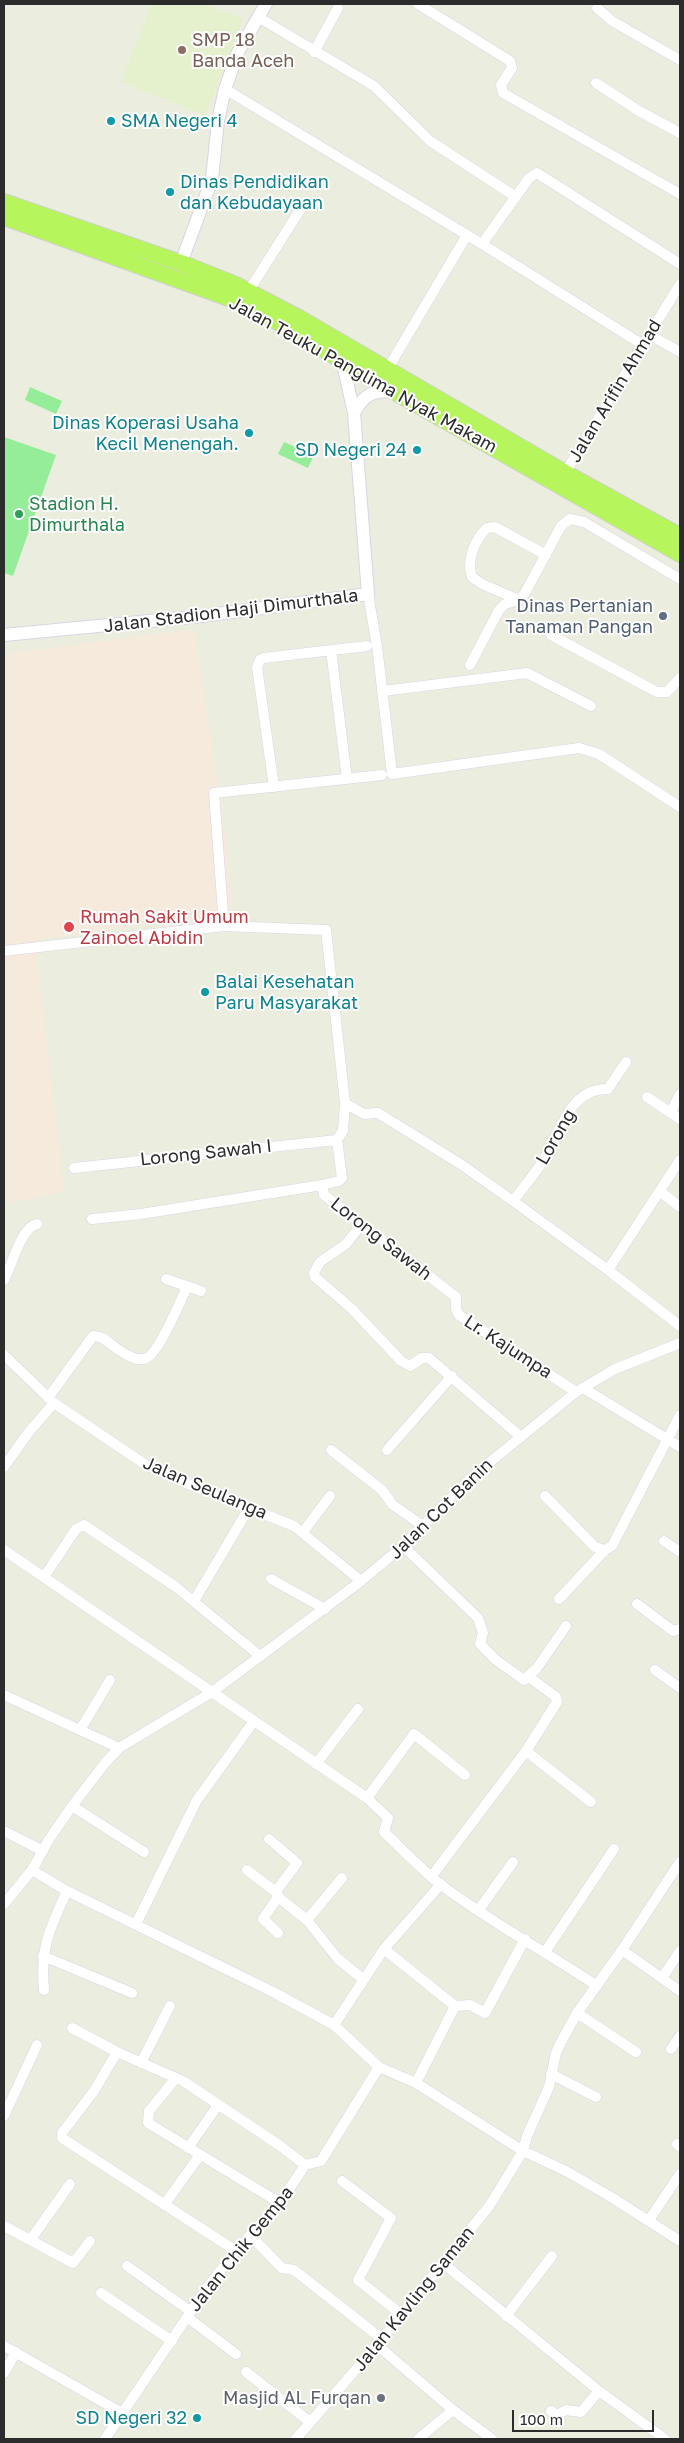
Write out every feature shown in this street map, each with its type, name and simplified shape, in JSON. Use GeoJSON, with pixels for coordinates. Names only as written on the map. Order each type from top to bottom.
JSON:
{"type":"FeatureCollection","features":[{"type":"Feature","properties":{"kind":"main road","name":"Jalan Teuku Panglima Nyak Makam"},"geometry":{"type":"LineString","coordinates":[[4,202],[181,263],[248,292],[307,323],[565,473],[680,536]]}},
{"type":"Feature","properties":{"kind":"main road","name":"Jalan Teuku Panglima Nyak Makam"},"geometry":{"type":"LineString","coordinates":[[4,218],[237,302],[271,318],[393,391],[680,554]]}},
{"type":"Feature","properties":{"kind":"street"},"geometry":{"type":"LineString","coordinates":[[181,263],[212,179],[218,121],[225,89],[238,52],[266,4]]}},
{"type":"Feature","properties":{"kind":"street"},"geometry":{"type":"LineString","coordinates":[[418,4],[510,61],[512,68],[500,85],[503,93],[680,194]]}},
{"type":"Feature","properties":{"kind":"street"},"geometry":{"type":"LineString","coordinates":[[314,52],[338,8]]}},
{"type":"Feature","properties":{"kind":"street"},"geometry":{"type":"LineString","coordinates":[[597,8],[612,21],[679,55]]}},
{"type":"Feature","properties":{"kind":"street"},"geometry":{"type":"LineString","coordinates":[[258,17],[374,86],[389,99],[419,133],[516,197]]}},
{"type":"Feature","properties":{"kind":"street"},"geometry":{"type":"LineString","coordinates":[[596,83],[639,111],[680,133]]}},
{"type":"Feature","properties":{"kind":"street"},"geometry":{"type":"LineString","coordinates":[[225,89],[482,244],[643,345]]}},
{"type":"Feature","properties":{"kind":"street"},"geometry":{"type":"LineString","coordinates":[[482,244],[533,174],[539,174],[680,264]]}},
{"type":"Feature","properties":{"kind":"street"},"geometry":{"type":"LineString","coordinates":[[248,292],[305,202]]}},
{"type":"Feature","properties":{"kind":"street"},"geometry":{"type":"LineString","coordinates":[[387,370],[467,236]]}},
{"type":"Feature","properties":{"kind":"street","name":"Jalan Arifin Ahmad"},"geometry":{"type":"LineString","coordinates":[[565,473],[680,284]]}},
{"type":"Feature","properties":{"kind":"street"},"geometry":{"type":"LineString","coordinates":[[650,335],[680,352]]}},
{"type":"Feature","properties":{"kind":"street","name":"Jalan Stadion Haji Dimurthala"},"geometry":{"type":"LineString","coordinates":[[4,635],[202,616],[368,594],[354,413],[342,360]]}},
{"type":"Feature","properties":{"kind":"street"},"geometry":{"type":"LineString","coordinates":[[354,413],[367,394],[374,391],[393,391]]}},
{"type":"Feature","properties":{"kind":"street"},"geometry":{"type":"LineString","coordinates":[[470,665],[501,607],[519,600],[525,593],[561,526],[566,521],[574,518],[680,579]]}},
{"type":"Feature","properties":{"kind":"street"},"geometry":{"type":"LineString","coordinates":[[519,600],[482,584],[472,577],[470,559],[482,533],[487,528],[496,527],[546,555]]}},
{"type":"Feature","properties":{"kind":"street"},"geometry":{"type":"LineString","coordinates":[[368,594],[383,691],[392,774],[579,748],[589,749],[680,807]]}},
{"type":"Feature","properties":{"kind":"street"},"geometry":{"type":"LineString","coordinates":[[551,635],[657,692],[667,692],[680,678]]}},
{"type":"Feature","properties":{"kind":"street"},"geometry":{"type":"LineString","coordinates":[[274,787],[258,665],[264,658],[367,646]]}},
{"type":"Feature","properties":{"kind":"street"},"geometry":{"type":"LineString","coordinates":[[331,650],[347,779]]}},
{"type":"Feature","properties":{"kind":"street"},"geometry":{"type":"LineString","coordinates":[[383,691],[527,673],[591,706]]}},
{"type":"Feature","properties":{"kind":"street"},"geometry":{"type":"LineString","coordinates":[[4,951],[224,926],[214,794],[382,775]]}},
{"type":"Feature","properties":{"kind":"street","name":"Lorong Sawah"},"geometry":{"type":"LineString","coordinates":[[224,926],[326,930],[345,1103],[343,1131],[337,1140],[342,1178],[339,1181],[322,1185],[324,1195],[453,1294]]}},
{"type":"Feature","properties":{"kind":"street","name":"Lorong"},"geometry":{"type":"LineString","coordinates":[[513,1201],[544,1160],[570,1106],[597,1089],[608,1089],[626,1062]]}},
{"type":"Feature","properties":{"kind":"street"},"geometry":{"type":"LineString","coordinates":[[671,1112],[680,1094]]}},
{"type":"Feature","properties":{"kind":"street"},"geometry":{"type":"LineString","coordinates":[[647,1097],[680,1118]]}},
{"type":"Feature","properties":{"kind":"street"},"geometry":{"type":"LineString","coordinates":[[345,1103],[364,1114],[378,1113],[513,1201],[608,1270],[680,1326]]}},
{"type":"Feature","properties":{"kind":"street","name":"Lorong Sawah I"},"geometry":{"type":"LineString","coordinates":[[74,1168],[337,1140]]}},
{"type":"Feature","properties":{"kind":"street"},"geometry":{"type":"LineString","coordinates":[[608,1270],[661,1192],[680,1160]]}},
{"type":"Feature","properties":{"kind":"street"},"geometry":{"type":"LineString","coordinates":[[92,1219],[141,1214],[322,1185]]}},
{"type":"Feature","properties":{"kind":"street"},"geometry":{"type":"LineString","coordinates":[[661,1192],[680,1207]]}},
{"type":"Feature","properties":{"kind":"street"},"geometry":{"type":"LineString","coordinates":[[4,1280],[21,1239],[32,1225],[37,1224]]}},
{"type":"Feature","properties":{"kind":"street"},"geometry":{"type":"LineString","coordinates":[[362,1224],[346,1244],[317,1266],[314,1273],[316,1277],[352,1309],[406,1365],[414,1365],[427,1357],[452,1376],[521,1437]]}},
{"type":"Feature","properties":{"kind":"street"},"geometry":{"type":"LineString","coordinates":[[166,1279],[202,1291]]}},
{"type":"Feature","properties":{"kind":"street"},"geometry":{"type":"LineString","coordinates":[[4,1467],[93,1336],[100,1337],[136,1358],[147,1358],[164,1336],[187,1287]]}},
{"type":"Feature","properties":{"kind":"street","name":"Lr. Kajumpa"},"geometry":{"type":"LineString","coordinates":[[453,1294],[456,1297],[456,1309],[459,1315],[580,1390],[680,1447]]}},
{"type":"Feature","properties":{"kind":"street","name":"Jalan Cot Banin"},"geometry":{"type":"LineString","coordinates":[[4,1904],[32,1870],[72,1806],[119,1748],[212,1692],[325,1609],[403,1546],[473,1476],[580,1390],[635,1360],[680,1344]]}},
{"type":"Feature","properties":{"kind":"street","name":"Jalan Seulanga"},"geometry":{"type":"LineString","coordinates":[[4,1355],[51,1400],[143,1463],[171,1477],[303,1532],[361,1581]]}},
{"type":"Feature","properties":{"kind":"street"},"geometry":{"type":"LineString","coordinates":[[387,1450],[452,1376]]}},
{"type":"Feature","properties":{"kind":"street"},"geometry":{"type":"LineString","coordinates":[[559,1600],[605,1550],[612,1546],[680,1416]]}},
{"type":"Feature","properties":{"kind":"street"},"geometry":{"type":"LineString","coordinates":[[331,1450],[382,1490],[393,1505],[423,1526]]}},
{"type":"Feature","properties":{"kind":"street"},"geometry":{"type":"LineString","coordinates":[[303,1532],[330,1496]]}},
{"type":"Feature","properties":{"kind":"street"},"geometry":{"type":"LineString","coordinates":[[545,1496],[595,1547],[605,1550]]}},
{"type":"Feature","properties":{"kind":"street"},"geometry":{"type":"LineString","coordinates":[[194,1601],[249,1508]]}},
{"type":"Feature","properties":{"kind":"street"},"geometry":{"type":"LineString","coordinates":[[44,1577],[76,1529],[84,1525],[194,1601],[260,1656]]}},
{"type":"Feature","properties":{"kind":"street"},"geometry":{"type":"LineString","coordinates":[[664,1541],[680,1552]]}},
{"type":"Feature","properties":{"kind":"street"},"geometry":{"type":"LineString","coordinates":[[403,1546],[478,1618],[483,1633],[480,1644],[524,1680],[529,1677],[566,1626]]}},
{"type":"Feature","properties":{"kind":"street"},"geometry":{"type":"LineString","coordinates":[[4,1550],[367,1798],[388,1818],[384,1832],[431,1877],[478,1911],[526,1939],[597,1986]]}},
{"type":"Feature","properties":{"kind":"street"},"geometry":{"type":"LineString","coordinates":[[271,1578],[325,1609]]}},
{"type":"Feature","properties":{"kind":"street"},"geometry":{"type":"LineString","coordinates":[[637,1604],[673,1631],[680,1629]]}},
{"type":"Feature","properties":{"kind":"street"},"geometry":{"type":"LineString","coordinates":[[655,1670],[680,1688]]}},
{"type":"Feature","properties":{"kind":"street"},"geometry":{"type":"LineString","coordinates":[[431,1877],[526,1751],[557,1702],[556,1697],[529,1677]]}},
{"type":"Feature","properties":{"kind":"street"},"geometry":{"type":"LineString","coordinates":[[80,1730],[110,1680]]}},
{"type":"Feature","properties":{"kind":"street"},"geometry":{"type":"LineString","coordinates":[[4,1695],[119,1748]]}},
{"type":"Feature","properties":{"kind":"street"},"geometry":{"type":"LineString","coordinates":[[316,1764],[358,1710]]}},
{"type":"Feature","properties":{"kind":"street"},"geometry":{"type":"LineString","coordinates":[[136,1924],[197,1800],[254,1721]]}},
{"type":"Feature","properties":{"kind":"street"},"geometry":{"type":"LineString","coordinates":[[367,1798],[414,1734],[465,1775]]}},
{"type":"Feature","properties":{"kind":"street"},"geometry":{"type":"LineString","coordinates":[[526,1751],[591,1802]]}},
{"type":"Feature","properties":{"kind":"street"},"geometry":{"type":"LineString","coordinates":[[72,1806],[144,1852]]}},
{"type":"Feature","properties":{"kind":"street"},"geometry":{"type":"LineString","coordinates":[[4,1831],[43,1851]]}},
{"type":"Feature","properties":{"kind":"street"},"geometry":{"type":"LineString","coordinates":[[269,1839],[297,1862],[262,1919],[278,1933]]}},
{"type":"Feature","properties":{"kind":"street"},"geometry":{"type":"LineString","coordinates":[[545,1952],[614,1849]]}},
{"type":"Feature","properties":{"kind":"street"},"geometry":{"type":"LineString","coordinates":[[478,1911],[513,1862]]}},
{"type":"Feature","properties":{"kind":"street","name":"Jalan Kavling Saman"},"geometry":{"type":"LineString","coordinates":[[296,2439],[380,2342],[490,2205],[523,2152],[527,2136],[549,2087],[556,2053],[577,2013],[679,1866]]}},
{"type":"Feature","properties":{"kind":"street"},"geometry":{"type":"LineString","coordinates":[[32,1870],[67,1891],[334,2025],[379,2067],[416,2083],[523,2152],[566,2171],[649,2220],[680,2241]]}},
{"type":"Feature","properties":{"kind":"street"},"geometry":{"type":"LineString","coordinates":[[247,1870],[307,1920],[338,1959],[363,1980]]}},
{"type":"Feature","properties":{"kind":"street"},"geometry":{"type":"LineString","coordinates":[[307,1920],[342,1878]]}},
{"type":"Feature","properties":{"kind":"street"},"geometry":{"type":"LineString","coordinates":[[334,2025],[384,1949],[441,1884]]}},
{"type":"Feature","properties":{"kind":"street"},"geometry":{"type":"LineString","coordinates":[[44,1990],[42,1956],[49,1930],[67,1891]]}},
{"type":"Feature","properties":{"kind":"street"},"geometry":{"type":"LineString","coordinates":[[384,1949],[455,2006],[470,2005],[483,2013],[488,2011],[526,1939]]}},
{"type":"Feature","properties":{"kind":"street"},"geometry":{"type":"LineString","coordinates":[[622,1950],[680,1991]]}},
{"type":"Feature","properties":{"kind":"street"},"geometry":{"type":"LineString","coordinates":[[662,1978],[680,1951]]}},
{"type":"Feature","properties":{"kind":"street"},"geometry":{"type":"LineString","coordinates":[[42,1956],[132,1993]]}},
{"type":"Feature","properties":{"kind":"street"},"geometry":{"type":"LineString","coordinates":[[142,2062],[170,2006]]}},
{"type":"Feature","properties":{"kind":"street"},"geometry":{"type":"LineString","coordinates":[[416,2083],[455,2006]]}},
{"type":"Feature","properties":{"kind":"street"},"geometry":{"type":"LineString","coordinates":[[577,2013],[636,2052]]}},
{"type":"Feature","properties":{"kind":"street"},"geometry":{"type":"LineString","coordinates":[[72,2028],[117,2052],[176,2078],[279,2145],[305,2165]]}},
{"type":"Feature","properties":{"kind":"street"},"geometry":{"type":"LineString","coordinates":[[671,2049],[680,2036]]}},
{"type":"Feature","properties":{"kind":"street"},"geometry":{"type":"LineString","coordinates":[[4,2116],[37,2045]]}},
{"type":"Feature","properties":{"kind":"street"},"geometry":{"type":"LineString","coordinates":[[117,2052],[94,2091],[62,2132],[62,2138],[236,2251]]}},
{"type":"Feature","properties":{"kind":"street","name":"Jalan Chik Gempa"},"geometry":{"type":"LineString","coordinates":[[105,2439],[124,2414],[189,2314],[236,2251],[280,2203],[305,2165],[321,2161],[379,2067]]}},
{"type":"Feature","properties":{"kind":"street"},"geometry":{"type":"LineString","coordinates":[[552,2074],[596,2098]]}},
{"type":"Feature","properties":{"kind":"street"},"geometry":{"type":"LineString","coordinates":[[176,2078],[149,2111],[146,2119],[148,2123],[280,2203]]}},
{"type":"Feature","properties":{"kind":"street"},"geometry":{"type":"LineString","coordinates":[[188,2148],[218,2105]]}},
{"type":"Feature","properties":{"kind":"street"},"geometry":{"type":"LineString","coordinates":[[164,2205],[200,2155]]}},
{"type":"Feature","properties":{"kind":"street"},"geometry":{"type":"LineString","coordinates":[[649,2220],[680,2174]]}},
{"type":"Feature","properties":{"kind":"street"},"geometry":{"type":"LineString","coordinates":[[342,2180],[392,2218],[358,2280],[402,2315]]}},
{"type":"Feature","properties":{"kind":"street"},"geometry":{"type":"LineString","coordinates":[[31,2239],[70,2184]]}},
{"type":"Feature","properties":{"kind":"street"},"geometry":{"type":"LineString","coordinates":[[4,2226],[74,2263],[90,2241]]}},
{"type":"Feature","properties":{"kind":"street"},"geometry":{"type":"LineString","coordinates":[[251,2236],[282,2268],[294,2270],[380,2342],[453,2410],[492,2439]]}},
{"type":"Feature","properties":{"kind":"street"},"geometry":{"type":"LineString","coordinates":[[506,2316],[552,2256]]}},
{"type":"Feature","properties":{"kind":"street"},"geometry":{"type":"LineString","coordinates":[[444,2264],[599,2391],[665,2439]]}},
{"type":"Feature","properties":{"kind":"street"},"geometry":{"type":"LineString","coordinates":[[127,2266],[189,2314],[236,2354]]}},
{"type":"Feature","properties":{"kind":"street"},"geometry":{"type":"LineString","coordinates":[[101,2293],[172,2340]]}},
{"type":"Feature","properties":{"kind":"street"},"geometry":{"type":"LineString","coordinates":[[4,2346],[124,2414]]}},
{"type":"Feature","properties":{"kind":"street"},"geometry":{"type":"LineString","coordinates":[[4,2373],[16,2352]]}},
{"type":"Feature","properties":{"kind":"street"},"geometry":{"type":"LineString","coordinates":[[246,2372],[310,2422]]}},
{"type":"Feature","properties":{"kind":"street"},"geometry":{"type":"LineString","coordinates":[[551,2411],[557,2415],[566,2410],[582,2412],[599,2391]]}},
{"type":"Feature","properties":{"kind":"street"},"geometry":{"type":"LineString","coordinates":[[418,2439],[453,2410]]}},
{"type":"Feature","properties":{"kind":"shaded area","name":"SMP 18 Banda Aceh"},"geometry":{"type":"Polygon","coordinates":[[[152,4],[205,4],[243,19],[205,115],[121,82],[152,4]]]}},
{"type":"Feature","properties":{"kind":"shaded area","name":"Rumah Sakit Umum Zainoel Abidin"},"geometry":{"type":"Polygon","coordinates":[[[194,629],[221,803],[234,913],[35,940],[64,1192],[4,1204],[4,654],[194,629]]]}},
{"type":"Feature","properties":{"kind":"green space"},"geometry":{"type":"Polygon","coordinates":[[[30,387],[62,401],[56,414],[25,400],[30,387]]]}},
{"type":"Feature","properties":{"kind":"green space","name":"Stadion H. Dimurthala"},"geometry":{"type":"Polygon","coordinates":[[[4,437],[56,455],[13,576],[4,573],[4,437]]]}},
{"type":"Feature","properties":{"kind":"green space"},"geometry":{"type":"Polygon","coordinates":[[[284,442],[314,455],[308,468],[278,454],[284,442]]]}},
{"type":"Feature","properties":{"kind":"place","name":"SMP 18 Banda Aceh"},"geometry":{"type":"Point","coordinates":[182,50]}},
{"type":"Feature","properties":{"kind":"place","name":"SMA Negeri 4"},"geometry":{"type":"Point","coordinates":[111,121]}},
{"type":"Feature","properties":{"kind":"place","name":"Dinas Pendidikan dan Kebudayaan"},"geometry":{"type":"Point","coordinates":[170,192]}},
{"type":"Feature","properties":{"kind":"place","name":"Dinas Koperasi Usaha Kecil Menengah."},"geometry":{"type":"Point","coordinates":[249,433]}},
{"type":"Feature","properties":{"kind":"place","name":"SD Negeri 24"},"geometry":{"type":"Point","coordinates":[417,450]}},
{"type":"Feature","properties":{"kind":"place","name":"Stadion H. Dimurthala"},"geometry":{"type":"Point","coordinates":[19,514]}},
{"type":"Feature","properties":{"kind":"place","name":"Dinas Pertanian Tanaman Pangan"},"geometry":{"type":"Point","coordinates":[663,616]}},
{"type":"Feature","properties":{"kind":"place","name":"Rumah Sakit Umum Zainoel Abidin"},"geometry":{"type":"Point","coordinates":[69,927]}},
{"type":"Feature","properties":{"kind":"place","name":"Balai Kesehatan Paru Masyarakat"},"geometry":{"type":"Point","coordinates":[205,992]}},
{"type":"Feature","properties":{"kind":"place","name":"Masjid AL Furqan"},"geometry":{"type":"Point","coordinates":[381,2398]}},
{"type":"Feature","properties":{"kind":"place","name":"SD Negeri 32"},"geometry":{"type":"Point","coordinates":[197,2418]}}]}
